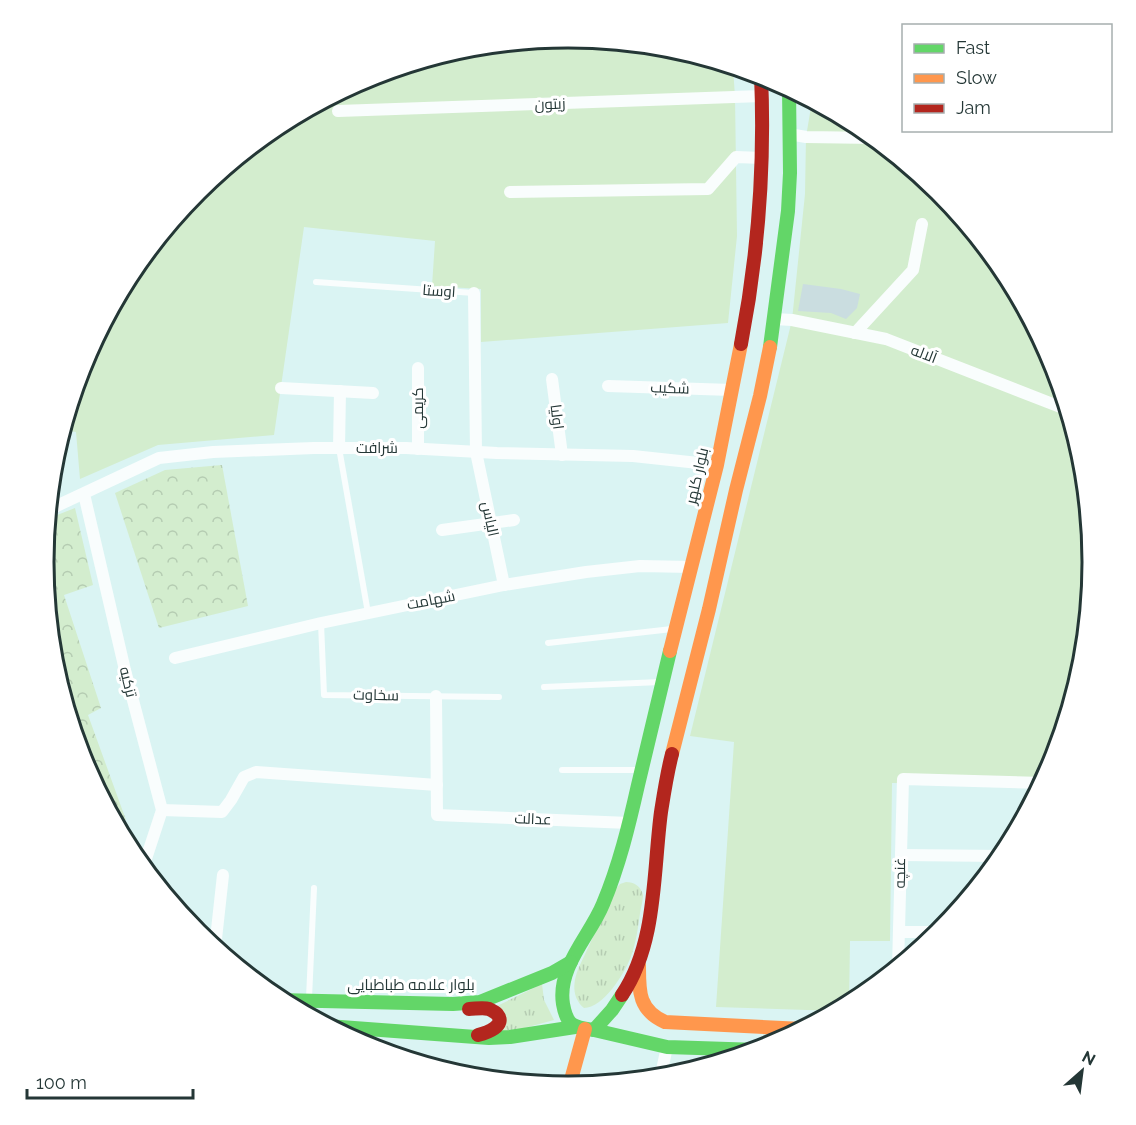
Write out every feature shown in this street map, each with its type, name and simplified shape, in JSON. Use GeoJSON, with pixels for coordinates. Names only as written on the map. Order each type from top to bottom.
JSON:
{"type":"FeatureCollection","features":[{"type":"Feature","properties":{"kind":"main road","name":"بلوار کلهر"},"geometry":{"type":"LineString","coordinates":[[584,1029],[569,1022],[563,998],[564,981],[571,962],[603,905],[629,823],[717,465],[750,296],[762,158],[762,86]]}},
{"type":"Feature","properties":{"kind":"main road"},"geometry":{"type":"LineString","coordinates":[[571,1077],[584,1029],[612,1010],[631,982],[644,950],[655,881],[661,812],[670,762],[760,396],[775,320],[788,211],[789,98]]}},
{"type":"Feature","properties":{"kind":"main road","name":"بلوار علامه طباطبایی"},"geometry":{"type":"LineString","coordinates":[[299,1001],[453,1004],[480,1002],[571,962]]}},
{"type":"Feature","properties":{"kind":"main road"},"geometry":{"type":"LineString","coordinates":[[639,965],[639,994],[646,1009],[655,1019],[665,1022],[787,1028]]}},
{"type":"Feature","properties":{"kind":"main road"},"geometry":{"type":"LineString","coordinates":[[419,1003],[462,1009],[488,1009],[496,1012],[500,1019],[498,1026],[485,1034],[467,1037]]}},
{"type":"Feature","properties":{"kind":"main road"},"geometry":{"type":"LineString","coordinates":[[348,1028],[489,1038],[584,1029],[667,1047],[735,1049]]}},
{"type":"Feature","properties":{"kind":"street","name":"زیتون"},"geometry":{"type":"LineString","coordinates":[[338,111],[762,96]]}},
{"type":"Feature","properties":{"kind":"street"},"geometry":{"type":"LineString","coordinates":[[789,134],[806,137],[858,138]]}},
{"type":"Feature","properties":{"kind":"street"},"geometry":{"type":"LineString","coordinates":[[510,192],[708,189],[736,157],[762,158]]}},
{"type":"Feature","properties":{"kind":"street"},"geometry":{"type":"LineString","coordinates":[[855,333],[913,270],[922,224]]}},
{"type":"Feature","properties":{"kind":"street","name":"اوستا"},"geometry":{"type":"LineString","coordinates":[[474,293],[476,452]]}},
{"type":"Feature","properties":{"kind":"street","name":"آلاله"},"geometry":{"type":"LineString","coordinates":[[775,320],[792,320],[886,339],[1058,406]]}},
{"type":"Feature","properties":{"kind":"street","name":"کریمی"},"geometry":{"type":"LineString","coordinates":[[418,368],[418,449]]}},
{"type":"Feature","properties":{"kind":"street","name":"اولیا"},"geometry":{"type":"LineString","coordinates":[[552,379],[562,455]]}},
{"type":"Feature","properties":{"kind":"street","name":"شکیب"},"geometry":{"type":"LineString","coordinates":[[608,386],[732,390]]}},
{"type":"Feature","properties":{"kind":"street"},"geometry":{"type":"LineString","coordinates":[[281,388],[373,393]]}},
{"type":"Feature","properties":{"kind":"street"},"geometry":{"type":"LineString","coordinates":[[339,448],[340,391]]}},
{"type":"Feature","properties":{"kind":"street","name":"شرافت"},"geometry":{"type":"LineString","coordinates":[[57,506],[159,458],[213,452],[339,448],[418,449],[633,456],[717,465]]}},
{"type":"Feature","properties":{"kind":"street","name":"الیاس"},"geometry":{"type":"LineString","coordinates":[[476,452],[504,585]]}},
{"type":"Feature","properties":{"kind":"street","name":"تزکیه"},"geometry":{"type":"LineString","coordinates":[[84,494],[125,670],[162,810]]}},
{"type":"Feature","properties":{"kind":"street"},"geometry":{"type":"LineString","coordinates":[[442,530],[514,520]]}},
{"type":"Feature","properties":{"kind":"street","name":"شهامت"},"geometry":{"type":"LineString","coordinates":[[175,658],[321,622],[504,585],[640,566],[691,567]]}},
{"type":"Feature","properties":{"kind":"street"},"geometry":{"type":"LineString","coordinates":[[147,857],[162,810],[222,812],[244,777],[256,772],[437,785],[436,696]]}},
{"type":"Feature","properties":{"kind":"street","name":"غنچه"},"geometry":{"type":"LineString","coordinates":[[898,956],[903,779],[1032,783]]}},
{"type":"Feature","properties":{"kind":"street","name":"عدالت"},"geometry":{"type":"LineString","coordinates":[[437,785],[437,815],[629,823]]}},
{"type":"Feature","properties":{"kind":"street"},"geometry":{"type":"LineString","coordinates":[[901,855],[990,856]]}},
{"type":"Feature","properties":{"kind":"street"},"geometry":{"type":"LineString","coordinates":[[216,937],[223,875]]}},
{"type":"Feature","properties":{"kind":"street"},"geometry":{"type":"LineString","coordinates":[[899,932],[925,932]]}},
{"type":"Feature","properties":{"kind":"street"},"geometry":{"type":"LineString","coordinates":[[662,1068],[667,1047]]}},
{"type":"Feature","properties":{"kind":"lane","name":"اوستا"},"geometry":{"type":"LineString","coordinates":[[316,282],[474,293]]}},
{"type":"Feature","properties":{"kind":"lane"},"geometry":{"type":"LineString","coordinates":[[339,448],[368,613]]}},
{"type":"Feature","properties":{"kind":"lane","name":"سخاوت"},"geometry":{"type":"LineString","coordinates":[[321,622],[324,695],[499,697]]}},
{"type":"Feature","properties":{"kind":"lane"},"geometry":{"type":"LineString","coordinates":[[548,643],[675,629]]}},
{"type":"Feature","properties":{"kind":"lane"},"geometry":{"type":"LineString","coordinates":[[544,687],[663,682]]}},
{"type":"Feature","properties":{"kind":"lane"},"geometry":{"type":"LineString","coordinates":[[562,770],[641,770]]}},
{"type":"Feature","properties":{"kind":"lane"},"geometry":{"type":"LineString","coordinates":[[309,1001],[314,888]]}},
{"type":"Feature","properties":{"kind":"green space"},"geometry":{"type":"Polygon","coordinates":[[[534,49],[602,49],[635,52],[734,75],[737,236],[728,323],[481,342],[481,289],[432,286],[435,241],[304,227],[274,435],[158,445],[80,479],[76,432],[70,431],[81,397],[107,335],[122,305],[160,249],[204,199],[255,154],[282,135],[340,101],[403,75],[435,66],[501,52],[534,49]]]}},
{"type":"Feature","properties":{"kind":"green space"},"geometry":{"type":"Polygon","coordinates":[[[811,109],[881,154],[932,199],[955,223],[976,249],[1014,305],[1055,397],[1073,462],[1078,495],[1082,562],[1078,630],[1065,696],[1055,728],[1031,785],[892,783],[890,941],[850,941],[849,993],[821,1010],[716,1007],[734,742],[690,736],[792,320],[805,194],[806,137],[811,109]]]}},
{"type":"Feature","properties":{"kind":"green space"},"geometry":{"type":"Polygon","coordinates":[[[222,465],[248,606],[159,628],[115,493],[165,470],[222,465]]]}},
{"type":"Feature","properties":{"kind":"green space"},"geometry":{"type":"Polygon","coordinates":[[[75,508],[93,585],[64,595],[101,708],[88,715],[126,820],[122,820],[93,759],[71,696],[63,663],[55,596],[56,515],[75,508]]]}},
{"type":"Feature","properties":{"kind":"green space"},"geometry":{"type":"Polygon","coordinates":[[[626,882],[637,885],[643,895],[632,953],[623,973],[612,989],[591,1007],[584,1008],[575,994],[577,972],[615,890],[620,884],[626,882]]]}},
{"type":"Feature","properties":{"kind":"green space"},"geometry":{"type":"Polygon","coordinates":[[[542,984],[544,1000],[554,1020],[502,1034],[497,1006],[542,984]]]}},
{"type":"Feature","properties":{"kind":"building"},"geometry":{"type":"Polygon","coordinates":[[[803,284],[860,294],[857,308],[846,319],[831,313],[798,311],[803,284]]]}},
{"type":"Feature","properties":{"kind":"traffic: fast"},"geometry":{"type":"LineString","coordinates":[[770,347],[788,211],[789,98]]}},
{"type":"Feature","properties":{"kind":"traffic: fast"},"geometry":{"type":"LineString","coordinates":[[622,995],[594,1030],[576,1027],[569,1022],[563,1004],[562,990],[576,952],[603,904],[619,860],[670,651]]}},
{"type":"Feature","properties":{"kind":"traffic: fast"},"geometry":{"type":"LineString","coordinates":[[299,1000],[453,1004],[480,1002],[552,973],[571,962]]}},
{"type":"Feature","properties":{"kind":"traffic: fast"},"geometry":{"type":"LineString","coordinates":[[348,1028],[489,1038],[575,1027]]}},
{"type":"Feature","properties":{"kind":"traffic: fast"},"geometry":{"type":"LineString","coordinates":[[594,1030],[667,1047],[735,1049]]}},
{"type":"Feature","properties":{"kind":"traffic: slow"},"geometry":{"type":"LineString","coordinates":[[670,651],[717,465],[741,344]]}},
{"type":"Feature","properties":{"kind":"traffic: slow"},"geometry":{"type":"LineString","coordinates":[[672,754],[709,609],[770,347]]}},
{"type":"Feature","properties":{"kind":"traffic: slow"},"geometry":{"type":"LineString","coordinates":[[639,965],[640,991],[645,1006],[665,1022],[787,1028]]}},
{"type":"Feature","properties":{"kind":"traffic: slow"},"geometry":{"type":"LineString","coordinates":[[572,1077],[585,1029]]}},
{"type":"Feature","properties":{"kind":"traffic: jam"},"geometry":{"type":"LineString","coordinates":[[741,344],[752,278],[759,210],[761,86]]}},
{"type":"Feature","properties":{"kind":"traffic: jam"},"geometry":{"type":"LineString","coordinates":[[622,995],[642,953],[648,930],[661,812],[672,754]]}},
{"type":"Feature","properties":{"kind":"traffic: jam"},"geometry":{"type":"LineString","coordinates":[[469,1009],[489,1009],[499,1018],[494,1028],[478,1035]]}}]}
